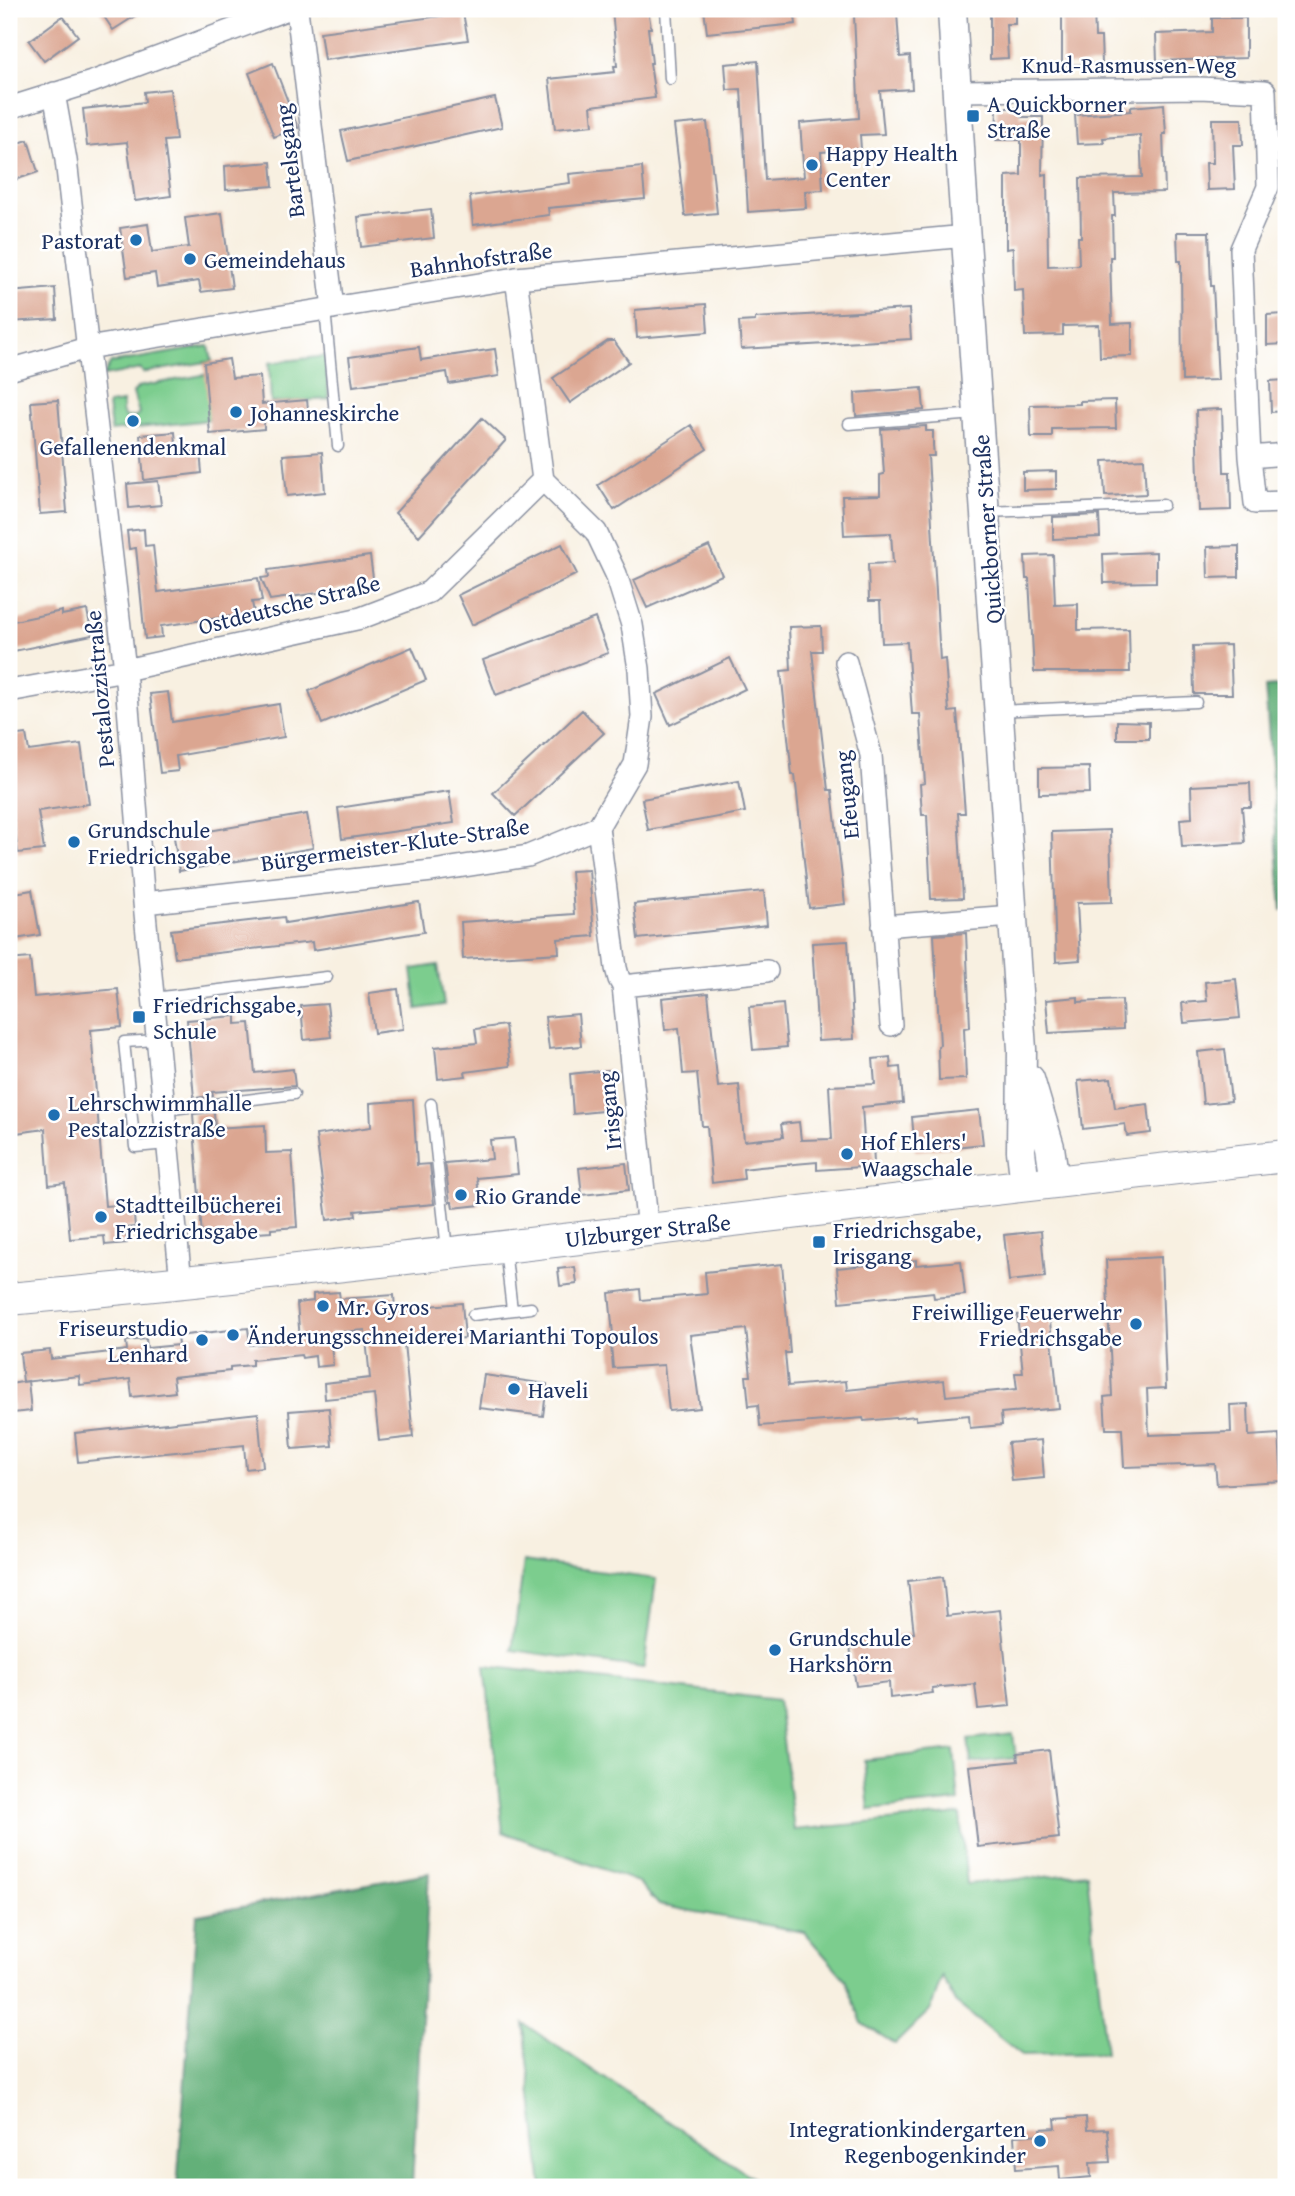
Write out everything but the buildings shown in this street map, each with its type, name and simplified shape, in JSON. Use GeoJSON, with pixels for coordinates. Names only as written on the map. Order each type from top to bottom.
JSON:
{"type":"FeatureCollection","features":[{"type":"Feature","properties":{"kind":"main road","name":"Ulzburger Straße"},"geometry":{"type":"LineString","coordinates":[[9,1300],[648,1231],[1286,1156]]}},
{"type":"Feature","properties":{"kind":"street"},"geometry":{"type":"LineString","coordinates":[[9,108],[92,82],[264,12],[288,9]]}},
{"type":"Feature","properties":{"kind":"street","name":"Bartelsgang"},"geometry":{"type":"LineString","coordinates":[[297,9],[329,308]]}},
{"type":"Feature","properties":{"kind":"street","name":"Quickborner Straße"},"geometry":{"type":"LineString","coordinates":[[953,9],[1022,1049],[1021,1142],[1040,1183]]}},
{"type":"Feature","properties":{"kind":"street","name":"Knud-Rasmussen-Weg"},"geometry":{"type":"LineString","coordinates":[[958,91],[1199,88],[1265,91],[1268,187],[1241,249],[1250,457],[1255,503],[1286,502]]}},
{"type":"Feature","properties":{"kind":"street","name":"Pestalozzistraße"},"geometry":{"type":"LineString","coordinates":[[54,93],[66,160],[125,670],[144,903],[181,1282]]}},
{"type":"Feature","properties":{"kind":"street","name":"Bahnhofstraße"},"geometry":{"type":"LineString","coordinates":[[9,370],[87,348],[516,278],[966,236]]}},
{"type":"Feature","properties":{"kind":"street"},"geometry":{"type":"LineString","coordinates":[[516,278],[543,480],[596,532],[616,574],[632,625],[639,669],[642,717],[635,764],[598,827]]}},
{"type":"Feature","properties":{"kind":"street"},"geometry":{"type":"LineString","coordinates":[[1250,457],[1286,454]]}},
{"type":"Feature","properties":{"kind":"street","name":"Ostdeutsche Straße"},"geometry":{"type":"LineString","coordinates":[[9,691],[125,670],[361,618],[429,592],[543,480]]}},
{"type":"Feature","properties":{"kind":"street","name":"Efeugang"},"geometry":{"type":"LineString","coordinates":[[846,662],[871,755],[891,1026]]}},
{"type":"Feature","properties":{"kind":"street","name":"Bürgermeister-Klute-Straße"},"geometry":{"type":"LineString","coordinates":[[144,903],[432,870],[528,856],[598,827]]}},
{"type":"Feature","properties":{"kind":"street","name":"Irisgang"},"geometry":{"type":"LineString","coordinates":[[598,827],[617,968],[619,979],[624,986],[648,1231]]}},
{"type":"Feature","properties":{"kind":"street"},"geometry":{"type":"LineString","coordinates":[[883,926],[1013,916]]}},
{"type":"Feature","properties":{"kind":"street"},"geometry":{"type":"LineString","coordinates":[[624,986],[766,971]]}},
{"type":"Feature","properties":{"kind":"lane"},"geometry":{"type":"LineString","coordinates":[[666,9],[670,79]]}},
{"type":"Feature","properties":{"kind":"lane"},"geometry":{"type":"LineString","coordinates":[[329,308],[338,446]]}},
{"type":"Feature","properties":{"kind":"lane"},"geometry":{"type":"LineString","coordinates":[[849,424],[979,414]]}},
{"type":"Feature","properties":{"kind":"lane"},"geometry":{"type":"LineString","coordinates":[[986,512],[1163,505]]}},
{"type":"Feature","properties":{"kind":"lane"},"geometry":{"type":"LineString","coordinates":[[998,712],[1196,702]]}},
{"type":"Feature","properties":{"kind":"lane"},"geometry":{"type":"LineString","coordinates":[[153,998],[327,977]]}},
{"type":"Feature","properties":{"kind":"lane"},"geometry":{"type":"LineString","coordinates":[[158,1040],[124,1042],[135,1147],[167,1144]]}},
{"type":"Feature","properties":{"kind":"lane"},"geometry":{"type":"LineString","coordinates":[[164,1110],[294,1094]]}},
{"type":"Feature","properties":{"kind":"lane"},"geometry":{"type":"LineString","coordinates":[[431,1104],[448,1253]]}},
{"type":"Feature","properties":{"kind":"lane"},"geometry":{"type":"LineString","coordinates":[[505,1246],[512,1310]]}},
{"type":"Feature","properties":{"kind":"lane"},"geometry":{"type":"LineString","coordinates":[[473,1315],[531,1308]]}},
{"type":"Feature","properties":{"kind":"green space"},"geometry":{"type":"Polygon","coordinates":[[[209,346],[212,361],[143,373],[141,369],[103,376],[111,363],[209,346]]]}},
{"type":"Feature","properties":{"kind":"green space"},"geometry":{"type":"Polygon","coordinates":[[[325,356],[329,399],[271,403],[269,363],[325,356]]]}},
{"type":"Feature","properties":{"kind":"green space"},"geometry":{"type":"Polygon","coordinates":[[[219,372],[209,420],[111,431],[108,404],[123,402],[122,411],[125,417],[135,417],[139,413],[133,393],[138,387],[219,372]]]}},
{"type":"Feature","properties":{"kind":"green space"},"geometry":{"type":"Polygon","coordinates":[[[1286,685],[1286,909],[1282,910],[1265,687],[1286,685]]]}},
{"type":"Feature","properties":{"kind":"green space"},"geometry":{"type":"Polygon","coordinates":[[[438,965],[444,1005],[417,1009],[412,969],[438,965]]]}},
{"type":"Feature","properties":{"kind":"green space"},"geometry":{"type":"Polygon","coordinates":[[[524,1561],[656,1579],[644,1668],[512,1650],[524,1561]]]}},
{"type":"Feature","properties":{"kind":"green space"},"geometry":{"type":"Polygon","coordinates":[[[485,1666],[778,1700],[794,1830],[960,1814],[967,1884],[1087,1873],[1106,2053],[1022,2055],[955,2002],[942,1976],[931,2009],[895,2044],[862,2023],[845,1979],[804,1932],[659,1905],[638,1882],[503,1832],[485,1666]]]}},
{"type":"Feature","properties":{"kind":"green space"},"geometry":{"type":"Polygon","coordinates":[[[1013,1734],[1016,1758],[971,1763],[968,1739],[1013,1734]]]}},
{"type":"Feature","properties":{"kind":"green space"},"geometry":{"type":"Polygon","coordinates":[[[954,1750],[959,1801],[869,1810],[864,1760],[954,1750]]]}},
{"type":"Feature","properties":{"kind":"green space"},"geometry":{"type":"Polygon","coordinates":[[[429,1873],[412,2187],[177,2187],[197,1915],[429,1873]]]}},
{"type":"Feature","properties":{"kind":"green space"},"geometry":{"type":"Polygon","coordinates":[[[524,2024],[766,2187],[542,2187],[524,2024]]]}},
{"type":"Feature","properties":{"kind":"place","name":"A Quickborner Straße"},"geometry":{"type":"Point","coordinates":[973,116]}},
{"type":"Feature","properties":{"kind":"place","name":"Happy Health Center"},"geometry":{"type":"Point","coordinates":[812,165]}},
{"type":"Feature","properties":{"kind":"place","name":"Pastorat"},"geometry":{"type":"Point","coordinates":[136,240]}},
{"type":"Feature","properties":{"kind":"place","name":"Gemeindehaus"},"geometry":{"type":"Point","coordinates":[190,259]}},
{"type":"Feature","properties":{"kind":"place","name":"Johanneskirche"},"geometry":{"type":"Point","coordinates":[236,412]}},
{"type":"Feature","properties":{"kind":"place","name":"Gefallenendenkmal"},"geometry":{"type":"Point","coordinates":[133,421]}},
{"type":"Feature","properties":{"kind":"place","name":"Grundschule Friedrichsgabe"},"geometry":{"type":"Point","coordinates":[74,842]}},
{"type":"Feature","properties":{"kind":"place","name":"Friedrichsgabe, Schule"},"geometry":{"type":"Point","coordinates":[139,1017]}},
{"type":"Feature","properties":{"kind":"place","name":"Lehrschwimmhalle Pestalozzistraße"},"geometry":{"type":"Point","coordinates":[54,1115]}},
{"type":"Feature","properties":{"kind":"place","name":"Hof Ehlers' Waagschale"},"geometry":{"type":"Point","coordinates":[847,1154]}},
{"type":"Feature","properties":{"kind":"place","name":"Rio Grande"},"geometry":{"type":"Point","coordinates":[461,1195]}},
{"type":"Feature","properties":{"kind":"place","name":"Stadtteilbücherei Friedrichsgabe"},"geometry":{"type":"Point","coordinates":[101,1217]}},
{"type":"Feature","properties":{"kind":"place","name":"Friedrichsgabe, Irisgang"},"geometry":{"type":"Point","coordinates":[819,1242]}},
{"type":"Feature","properties":{"kind":"place","name":"Mr. Gyros"},"geometry":{"type":"Point","coordinates":[323,1306]}},
{"type":"Feature","properties":{"kind":"place","name":"Freiwillige Feuerwehr Friedrichsgabe"},"geometry":{"type":"Point","coordinates":[1136,1324]}},
{"type":"Feature","properties":{"kind":"place","name":"Änderungsschneiderei Marianthi Topoulos"},"geometry":{"type":"Point","coordinates":[233,1335]}},
{"type":"Feature","properties":{"kind":"place","name":"Friseurstudio Lenhard"},"geometry":{"type":"Point","coordinates":[202,1340]}},
{"type":"Feature","properties":{"kind":"place","name":"Haveli"},"geometry":{"type":"Point","coordinates":[514,1389]}},
{"type":"Feature","properties":{"kind":"place","name":"Grundschule Harkshörn"},"geometry":{"type":"Point","coordinates":[775,1650]}},
{"type":"Feature","properties":{"kind":"place","name":"Integrationkindergarten Regenbogenkinder"},"geometry":{"type":"Point","coordinates":[1040,2141]}}]}
